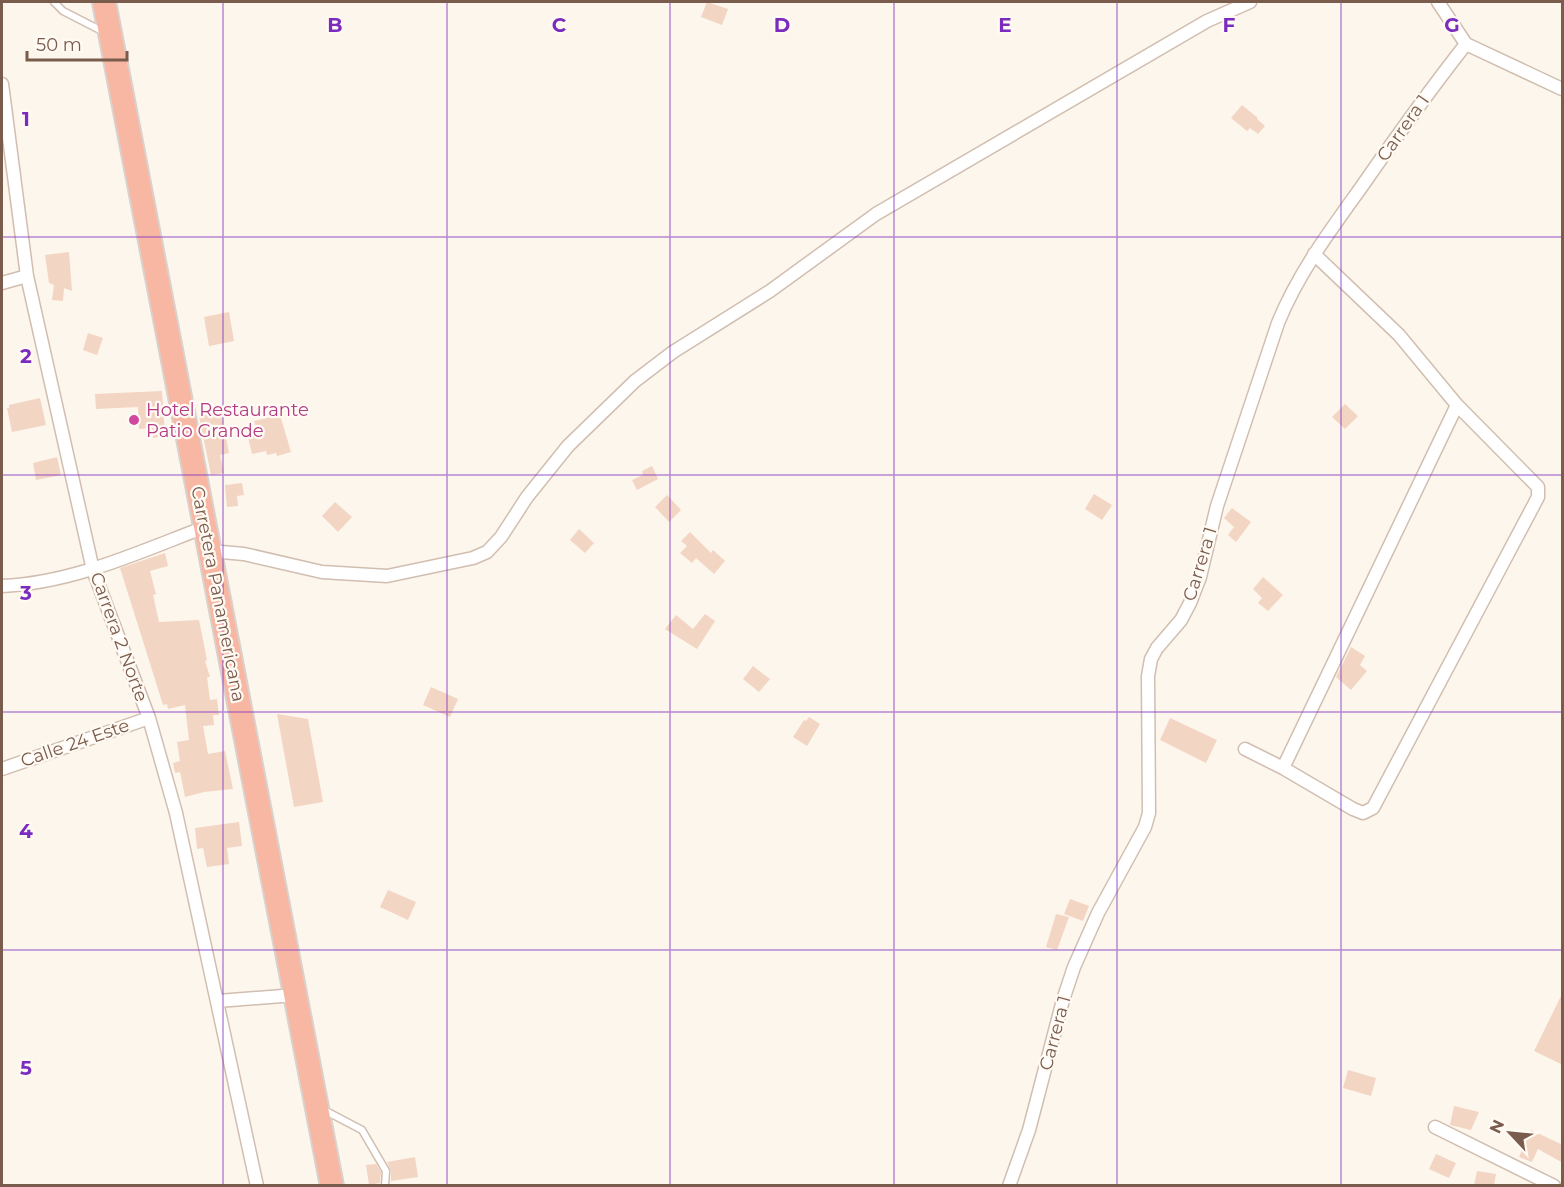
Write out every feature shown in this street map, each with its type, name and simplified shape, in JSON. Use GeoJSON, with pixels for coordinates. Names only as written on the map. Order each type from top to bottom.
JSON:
{"type":"FeatureCollection","features":[{"type":"Feature","properties":{"kind":"highway","name":"Carretera Panamericana"},"geometry":{"type":"LineString","coordinates":[[104,2],[332,1185]]}},
{"type":"Feature","properties":{"kind":"street"},"geometry":{"type":"LineString","coordinates":[[210,551],[244,554],[322,573],[387,576],[473,558],[488,552],[501,537],[527,496],[568,446],[635,381],[673,352],[770,291],[876,214],[1207,21],[1250,2]]}},
{"type":"Feature","properties":{"kind":"street"},"geometry":{"type":"LineString","coordinates":[[1438,2],[1466,44],[1563,89]]}},
{"type":"Feature","properties":{"kind":"street","name":"Carrera 1"},"geometry":{"type":"LineString","coordinates":[[1009,1185],[1029,1130],[1074,966],[1098,913],[1145,827],[1149,813],[1148,676],[1151,659],[1157,648],[1181,620],[1200,577],[1217,506],[1278,323],[1290,294],[1314,254],[1431,88],[1466,44]]}},
{"type":"Feature","properties":{"kind":"street","name":"Carrera 2 Norte"},"geometry":{"type":"LineString","coordinates":[[2,84],[27,276],[93,570],[149,718],[176,813],[257,1185]]}},
{"type":"Feature","properties":{"kind":"street"},"geometry":{"type":"LineString","coordinates":[[1245,749],[1283,768],[1353,809],[1363,813],[1373,808],[1538,497],[1538,487],[1456,405],[1399,335],[1314,254]]}},
{"type":"Feature","properties":{"kind":"street"},"geometry":{"type":"LineString","coordinates":[[2,282],[27,276]]}},
{"type":"Feature","properties":{"kind":"street"},"geometry":{"type":"LineString","coordinates":[[1283,768],[1456,405]]}},
{"type":"Feature","properties":{"kind":"street"},"geometry":{"type":"LineString","coordinates":[[2,586],[22,585],[93,570],[205,527]]}},
{"type":"Feature","properties":{"kind":"street","name":"Calle 24 Este"},"geometry":{"type":"LineString","coordinates":[[2,769],[149,718]]}},
{"type":"Feature","properties":{"kind":"street"},"geometry":{"type":"LineString","coordinates":[[218,1001],[295,995]]}},
{"type":"Feature","properties":{"kind":"street"},"geometry":{"type":"LineString","coordinates":[[1435,1127],[1554,1185]]}},
{"type":"Feature","properties":{"kind":"lane"},"geometry":{"type":"LineString","coordinates":[[54,2],[63,11],[111,35]]}},
{"type":"Feature","properties":{"kind":"lane"},"geometry":{"type":"LineString","coordinates":[[317,1106],[362,1130],[386,1171],[385,1185]]}},
{"type":"Feature","properties":{"kind":"building"},"geometry":{"type":"Polygon","coordinates":[[[707,2],[728,9],[722,25],[701,17],[707,2]]]}},
{"type":"Feature","properties":{"kind":"building"},"geometry":{"type":"Polygon","coordinates":[[[1242,105],[1265,126],[1258,134],[1250,128],[1247,131],[1231,118],[1242,105]]]}},
{"type":"Feature","properties":{"kind":"building"},"geometry":{"type":"Polygon","coordinates":[[[69,252],[72,291],[64,288],[63,301],[52,300],[54,285],[49,283],[45,255],[69,252]]]}},
{"type":"Feature","properties":{"kind":"building"},"geometry":{"type":"Polygon","coordinates":[[[229,312],[234,341],[209,346],[204,317],[229,312]]]}},
{"type":"Feature","properties":{"kind":"building"},"geometry":{"type":"Polygon","coordinates":[[[88,333],[103,338],[97,355],[83,350],[88,333]]]}},
{"type":"Feature","properties":{"kind":"building"},"geometry":{"type":"Polygon","coordinates":[[[162,391],[165,436],[153,438],[152,428],[139,429],[138,407],[96,409],[95,394],[162,391]]]}},
{"type":"Feature","properties":{"kind":"building"},"geometry":{"type":"Polygon","coordinates":[[[40,398],[46,425],[12,432],[7,408],[9,405],[40,398]]]}},
{"type":"Feature","properties":{"kind":"building"},"geometry":{"type":"Polygon","coordinates":[[[1345,404],[1358,416],[1345,429],[1332,417],[1345,404]]]}},
{"type":"Feature","properties":{"kind":"building"},"geometry":{"type":"Polygon","coordinates":[[[221,412],[229,453],[220,455],[224,473],[211,475],[199,416],[221,412]]]}},
{"type":"Feature","properties":{"kind":"building"},"geometry":{"type":"Polygon","coordinates":[[[280,415],[291,452],[277,456],[276,453],[267,455],[266,451],[252,454],[247,433],[257,430],[254,421],[280,415]]]}},
{"type":"Feature","properties":{"kind":"building"},"geometry":{"type":"Polygon","coordinates":[[[57,457],[61,475],[36,480],[33,463],[57,457]]]}},
{"type":"Feature","properties":{"kind":"building"},"geometry":{"type":"Polygon","coordinates":[[[652,466],[658,479],[637,490],[632,480],[643,475],[642,471],[652,466]]]}},
{"type":"Feature","properties":{"kind":"building"},"geometry":{"type":"Polygon","coordinates":[[[242,483],[244,495],[237,496],[238,506],[227,507],[225,485],[242,483]]]}},
{"type":"Feature","properties":{"kind":"building"},"geometry":{"type":"Polygon","coordinates":[[[1094,494],[1112,505],[1102,520],[1085,509],[1094,494]]]}},
{"type":"Feature","properties":{"kind":"building"},"geometry":{"type":"Polygon","coordinates":[[[667,495],[681,510],[669,522],[655,507],[667,495]]]}},
{"type":"Feature","properties":{"kind":"building"},"geometry":{"type":"Polygon","coordinates":[[[335,502],[352,517],[338,532],[322,516],[335,502]]]}},
{"type":"Feature","properties":{"kind":"building"},"geometry":{"type":"Polygon","coordinates":[[[1232,508],[1251,522],[1236,542],[1228,535],[1234,527],[1224,518],[1232,508]]]}},
{"type":"Feature","properties":{"kind":"building"},"geometry":{"type":"Polygon","coordinates":[[[579,529],[594,543],[585,553],[570,540],[579,529]]]}},
{"type":"Feature","properties":{"kind":"building"},"geometry":{"type":"Polygon","coordinates":[[[690,532],[711,553],[713,550],[725,561],[714,574],[696,558],[692,563],[680,553],[687,546],[681,541],[690,532]]]}},
{"type":"Feature","properties":{"kind":"building"},"geometry":{"type":"Polygon","coordinates":[[[165,553],[168,566],[150,571],[156,594],[153,595],[159,622],[199,620],[207,660],[205,661],[210,677],[207,677],[210,700],[217,699],[219,715],[213,715],[214,725],[203,726],[208,754],[225,751],[233,789],[204,792],[185,797],[180,772],[175,773],[173,763],[180,761],[177,742],[189,740],[185,705],[168,709],[167,704],[163,705],[120,568],[165,553]]]}},
{"type":"Feature","properties":{"kind":"building"},"geometry":{"type":"Polygon","coordinates":[[[1263,577],[1283,595],[1268,611],[1258,603],[1262,598],[1253,589],[1263,577]]]}},
{"type":"Feature","properties":{"kind":"building"},"geometry":{"type":"Polygon","coordinates":[[[705,614],[715,621],[697,649],[665,629],[676,615],[693,629],[705,614]]]}},
{"type":"Feature","properties":{"kind":"building"},"geometry":{"type":"Polygon","coordinates":[[[1351,647],[1365,656],[1360,665],[1367,671],[1351,690],[1336,677],[1351,647]]]}},
{"type":"Feature","properties":{"kind":"building"},"geometry":{"type":"Polygon","coordinates":[[[753,666],[770,679],[759,692],[743,679],[753,666]]]}},
{"type":"Feature","properties":{"kind":"building"},"geometry":{"type":"Polygon","coordinates":[[[431,687],[458,699],[450,717],[423,705],[431,687]]]}},
{"type":"Feature","properties":{"kind":"building"},"geometry":{"type":"Polygon","coordinates":[[[277,714],[308,719],[323,802],[294,807],[277,714]]]}},
{"type":"Feature","properties":{"kind":"building"},"geometry":{"type":"Polygon","coordinates":[[[809,717],[820,724],[807,746],[793,737],[804,720],[806,721],[809,717]]]}},
{"type":"Feature","properties":{"kind":"building"},"geometry":{"type":"Polygon","coordinates":[[[1170,718],[1217,740],[1206,763],[1160,740],[1170,718]]]}},
{"type":"Feature","properties":{"kind":"building"},"geometry":{"type":"Polygon","coordinates":[[[239,822],[242,846],[227,848],[229,864],[207,867],[203,848],[197,849],[195,828],[239,822]]]}},
{"type":"Feature","properties":{"kind":"building"},"geometry":{"type":"Polygon","coordinates":[[[388,890],[416,902],[408,920],[380,907],[388,890]]]}},
{"type":"Feature","properties":{"kind":"building"},"geometry":{"type":"Polygon","coordinates":[[[1070,899],[1089,906],[1083,921],[1064,914],[1070,899]]]}},
{"type":"Feature","properties":{"kind":"building"},"geometry":{"type":"Polygon","coordinates":[[[1056,914],[1069,917],[1057,950],[1046,947],[1056,914]]]}},
{"type":"Feature","properties":{"kind":"building"},"geometry":{"type":"Polygon","coordinates":[[[1563,992],[1563,1065],[1534,1051],[1563,992]]]}},
{"type":"Feature","properties":{"kind":"building"},"geometry":{"type":"Polygon","coordinates":[[[1348,1070],[1376,1078],[1371,1096],[1343,1088],[1348,1070]]]}},
{"type":"Feature","properties":{"kind":"building"},"geometry":{"type":"Polygon","coordinates":[[[1454,1106],[1479,1112],[1471,1130],[1450,1125],[1454,1106]]]}},
{"type":"Feature","properties":{"kind":"building"},"geometry":{"type":"Polygon","coordinates":[[[1531,1130],[1563,1145],[1563,1163],[1538,1149],[1532,1162],[1519,1157],[1531,1130]]]}},
{"type":"Feature","properties":{"kind":"building"},"geometry":{"type":"Polygon","coordinates":[[[1436,1154],[1456,1163],[1449,1178],[1429,1169],[1436,1154]]]}},
{"type":"Feature","properties":{"kind":"building"},"geometry":{"type":"Polygon","coordinates":[[[415,1157],[418,1177],[391,1181],[391,1171],[387,1162],[415,1157]]]}},
{"type":"Feature","properties":{"kind":"building"},"geometry":{"type":"Polygon","coordinates":[[[376,1164],[381,1172],[380,1183],[369,1185],[366,1165],[376,1164]]]}},
{"type":"Feature","properties":{"kind":"building"},"geometry":{"type":"Polygon","coordinates":[[[1477,1171],[1496,1174],[1494,1185],[1474,1185],[1477,1171]]]}},
{"type":"Feature","properties":{"kind":"place","name":"Hotel Restaurante Patio Grande"},"geometry":{"type":"Point","coordinates":[134,420]}}]}
